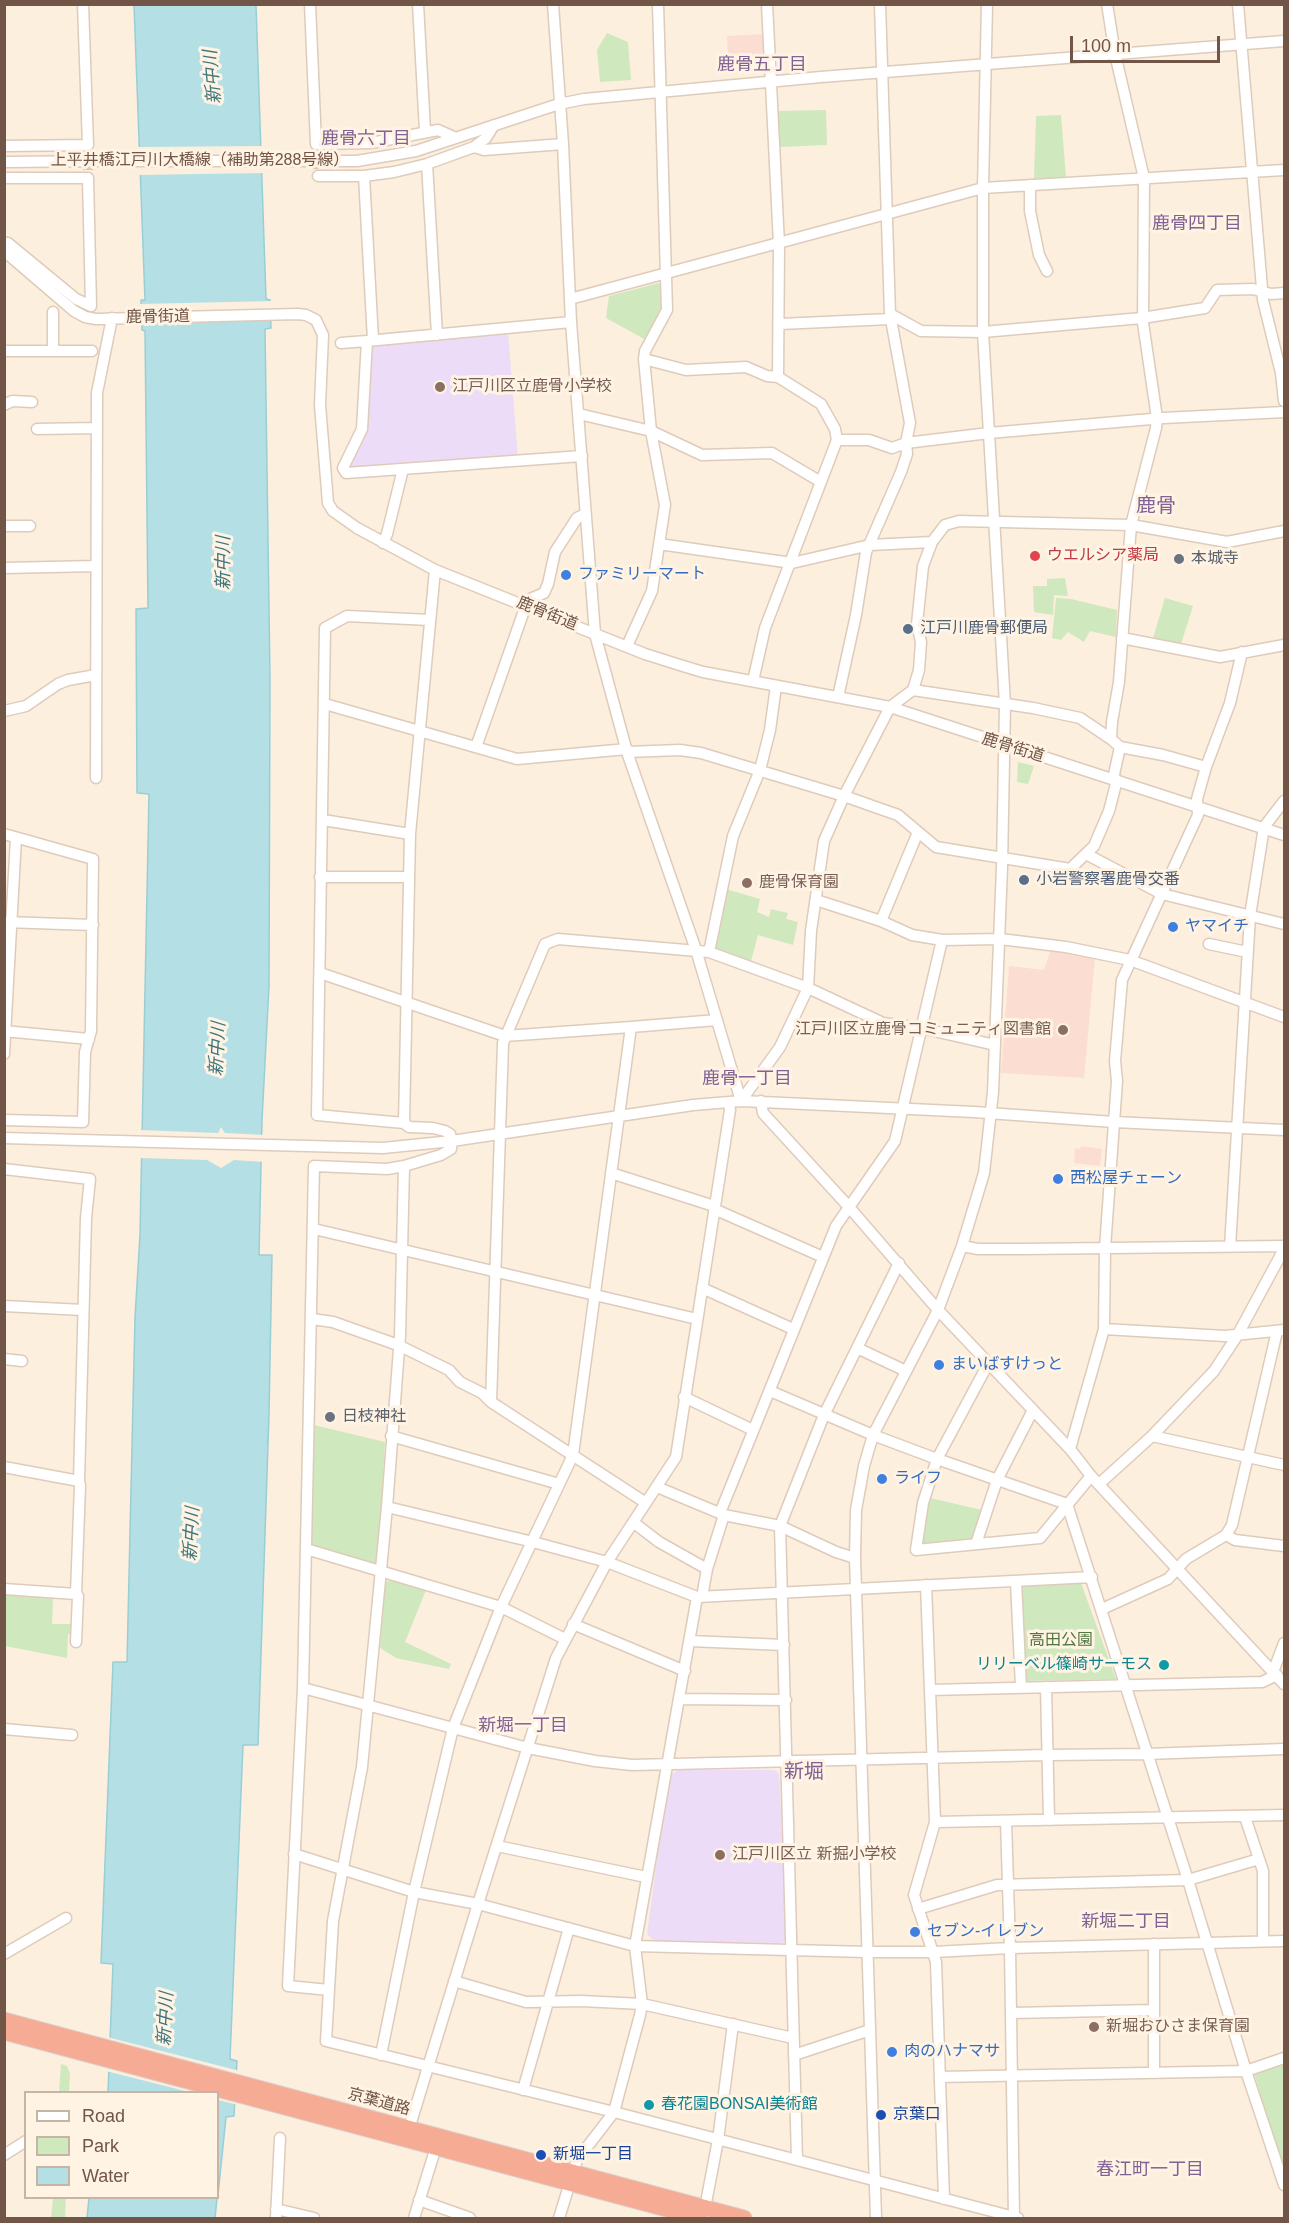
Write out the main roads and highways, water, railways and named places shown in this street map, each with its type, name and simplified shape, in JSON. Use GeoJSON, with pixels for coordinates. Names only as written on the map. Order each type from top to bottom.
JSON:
{"type":"FeatureCollection","features":[{"type":"Feature","properties":{"kind":"highway","name":"京葉道路"},"geometry":{"type":"LineString","coordinates":[[4,2020],[77,2045],[258,2094],[436,2147],[571,2177]]}},
{"type":"Feature","properties":{"kind":"highway","name":"京葉道路"},"geometry":{"type":"LineString","coordinates":[[4,2031],[77,2045]]}},
{"type":"Feature","properties":{"kind":"highway","name":"京葉道路"},"geometry":{"type":"LineString","coordinates":[[258,2094],[409,2128],[571,2177],[702,2213],[744,2218]]}},
{"type":"Feature","properties":{"kind":"water","name":"新中川"},"geometry":{"type":"Polygon","coordinates":[[[134,5],[256,5],[266,299],[270,300],[271,328],[265,329],[270,679],[269,986],[262,1120],[259,1255],[272,1255],[258,1745],[243,1745],[230,2059],[237,2061],[234,2116],[226,2117],[219,2185],[219,2091],[108,2091],[113,1964],[101,1963],[113,1662],[127,1662],[135,1317],[140,1235],[149,794],[137,793],[136,609],[148,608],[145,331],[142,330],[141,300],[145,300],[134,5]]]}},
{"type":"Feature","properties":{"kind":"water"},"geometry":{"type":"Polygon","coordinates":[[[89,2199],[217,2199],[215,2218],[87,2218],[89,2199]]]}},
{"type":"Feature","properties":{"kind":"tunnel"},"geometry":{"type":"LineString","coordinates":[[316,144],[318,176]]}},
{"type":"Feature","properties":{"kind":"tunnel"},"geometry":{"type":"LineString","coordinates":[[88,145],[88,178]]}},
{"type":"Feature","properties":{"kind":"place","name":"江戸川区立鹿骨小学校"},"geometry":{"type":"Point","coordinates":[440,387]}},
{"type":"Feature","properties":{"kind":"place","name":"ウエルシア薬局"},"geometry":{"type":"Point","coordinates":[1035,556]}},
{"type":"Feature","properties":{"kind":"place","name":"本城寺"},"geometry":{"type":"Point","coordinates":[1179,559]}},
{"type":"Feature","properties":{"kind":"place","name":"ファミリーマート"},"geometry":{"type":"Point","coordinates":[566,575]}},
{"type":"Feature","properties":{"kind":"place","name":"江戸川鹿骨郵便局"},"geometry":{"type":"Point","coordinates":[908,629]}},
{"type":"Feature","properties":{"kind":"place","name":"小岩警察署鹿骨交番"},"geometry":{"type":"Point","coordinates":[1024,880]}},
{"type":"Feature","properties":{"kind":"place","name":"鹿骨保育園"},"geometry":{"type":"Point","coordinates":[747,883]}},
{"type":"Feature","properties":{"kind":"place","name":"ヤマイチ"},"geometry":{"type":"Point","coordinates":[1173,927]}},
{"type":"Feature","properties":{"kind":"place","name":"江戸川区立鹿骨コミュニティ図書館"},"geometry":{"type":"Point","coordinates":[1063,1030]}},
{"type":"Feature","properties":{"kind":"place","name":"西松屋チェーン"},"geometry":{"type":"Point","coordinates":[1058,1179]}},
{"type":"Feature","properties":{"kind":"place","name":"まいばすけっと"},"geometry":{"type":"Point","coordinates":[939,1365]}},
{"type":"Feature","properties":{"kind":"place","name":"日枝神社"},"geometry":{"type":"Point","coordinates":[330,1417]}},
{"type":"Feature","properties":{"kind":"place","name":"ライフ"},"geometry":{"type":"Point","coordinates":[882,1479]}},
{"type":"Feature","properties":{"kind":"place","name":"リリーベル篠崎サーモス"},"geometry":{"type":"Point","coordinates":[1164,1665]}},
{"type":"Feature","properties":{"kind":"place","name":"江戸川区立 新掘小学校"},"geometry":{"type":"Point","coordinates":[720,1855]}},
{"type":"Feature","properties":{"kind":"place","name":"セブン-イレブン"},"geometry":{"type":"Point","coordinates":[915,1932]}},
{"type":"Feature","properties":{"kind":"place","name":"新堀おひさま保育園"},"geometry":{"type":"Point","coordinates":[1094,2027]}},
{"type":"Feature","properties":{"kind":"place","name":"肉のハナマサ"},"geometry":{"type":"Point","coordinates":[892,2052]}},
{"type":"Feature","properties":{"kind":"place","name":"春花園BONSAI美術館"},"geometry":{"type":"Point","coordinates":[649,2105]}},
{"type":"Feature","properties":{"kind":"place","name":"京葉口"},"geometry":{"type":"Point","coordinates":[881,2115]}},
{"type":"Feature","properties":{"kind":"place","name":"新堀一丁目"},"geometry":{"type":"Point","coordinates":[541,2155]}},
{"type":"Feature","properties":{"kind":"district","name":"鹿骨五丁目"},"geometry":{"type":"Point","coordinates":[762,65]}},
{"type":"Feature","properties":{"kind":"district","name":"鹿骨六丁目"},"geometry":{"type":"Point","coordinates":[366,139]}},
{"type":"Feature","properties":{"kind":"district","name":"鹿骨四丁目"},"geometry":{"type":"Point","coordinates":[1197,224]}},
{"type":"Feature","properties":{"kind":"district","name":"鹿骨"},"geometry":{"type":"Point","coordinates":[1156,506]}},
{"type":"Feature","properties":{"kind":"district","name":"鹿骨一丁目"},"geometry":{"type":"Point","coordinates":[747,1079]}},
{"type":"Feature","properties":{"kind":"district","name":"新堀一丁目"},"geometry":{"type":"Point","coordinates":[523,1726]}},
{"type":"Feature","properties":{"kind":"district","name":"新堀"},"geometry":{"type":"Point","coordinates":[804,1772]}},
{"type":"Feature","properties":{"kind":"district","name":"新堀二丁目"},"geometry":{"type":"Point","coordinates":[1126,1922]}},
{"type":"Feature","properties":{"kind":"district","name":"春江町一丁目"},"geometry":{"type":"Point","coordinates":[1150,2170]}},
{"type":"Feature","properties":{"kind":"park label","name":"高田公園"},"geometry":{"type":"Point","coordinates":[1061,1641]}}]}
